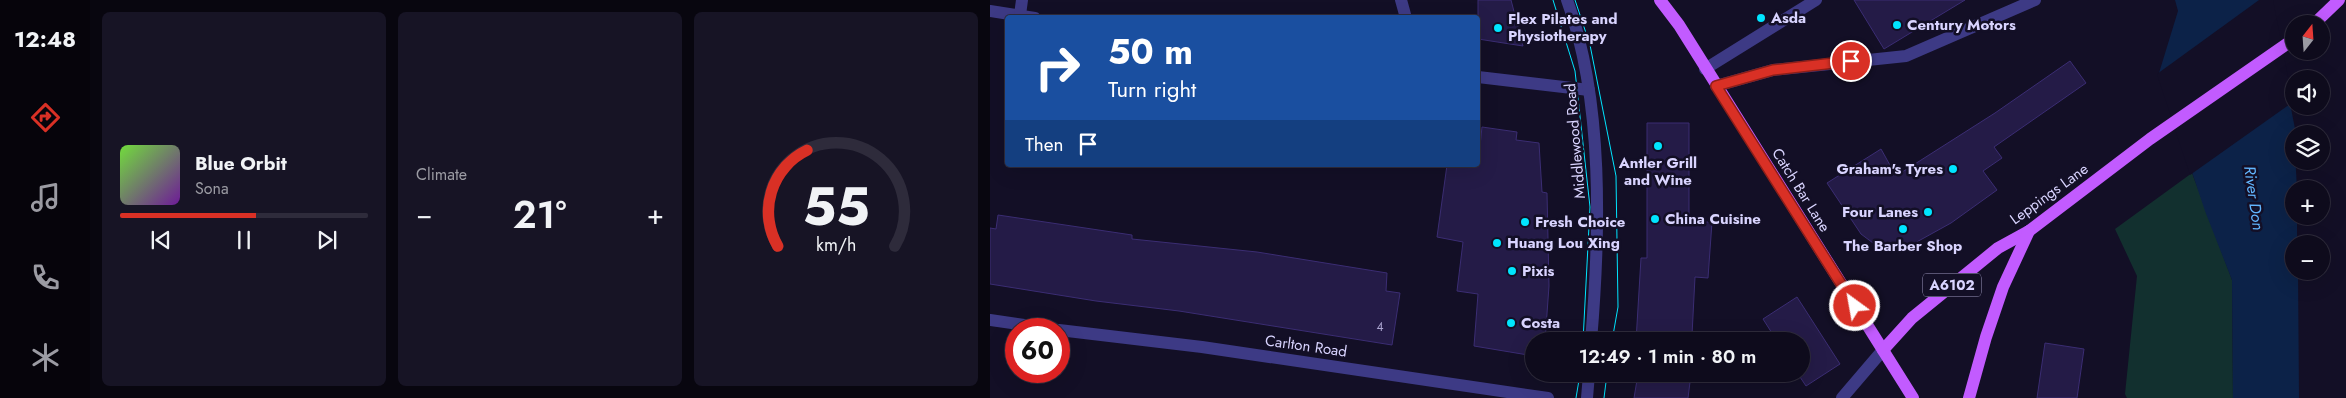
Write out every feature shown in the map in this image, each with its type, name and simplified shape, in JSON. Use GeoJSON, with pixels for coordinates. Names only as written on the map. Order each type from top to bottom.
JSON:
{"type":"FeatureCollection","features":[{"type":"Feature","properties":{"kind":"main road","name":"Catch Bar Lane"},"geometry":{"type":"LineString","coordinates":[[1660,0],[1679,25],[1913,398]]}},
{"type":"Feature","properties":{"kind":"main road"},"geometry":{"type":"LineString","coordinates":[[2323,15],[2339,0]]}},
{"type":"Feature","properties":{"kind":"main road","name":"Leppings Lane"},"geometry":{"type":"LineString","coordinates":[[1883,350],[1912,318],[1958,278],[1998,248],[2029,231],[2150,139],[2285,45]]}},
{"type":"Feature","properties":{"kind":"main road","name":"A6102"},"geometry":{"type":"LineString","coordinates":[[1969,398],[2003,286],[2029,231]]}},
{"type":"Feature","properties":{"kind":"street"},"geometry":{"type":"LineString","coordinates":[[990,11],[1020,15],[1022,0]]}},
{"type":"Feature","properties":{"kind":"street"},"geometry":{"type":"LineString","coordinates":[[1401,0],[1405,15]]}},
{"type":"Feature","properties":{"kind":"street","name":"Middlewood Road"},"geometry":{"type":"LineString","coordinates":[[1567,0],[1589,90],[1595,152],[1597,222],[1591,332]]}},
{"type":"Feature","properties":{"kind":"street"},"geometry":{"type":"LineString","coordinates":[[1705,69],[1816,0]]}},
{"type":"Feature","properties":{"kind":"street"},"geometry":{"type":"LineString","coordinates":[[1716,86],[1773,70],[1906,56],[2035,0]]}},
{"type":"Feature","properties":{"kind":"street"},"geometry":{"type":"LineString","coordinates":[[1480,77],[1589,90]]}},
{"type":"Feature","properties":{"kind":"street"},"geometry":{"type":"LineString","coordinates":[[990,320],[1005,322]]}},
{"type":"Feature","properties":{"kind":"street","name":"Carlton Road"},"geometry":{"type":"LineString","coordinates":[[1070,331],[1202,347],[1548,398]]}},
{"type":"Feature","properties":{"kind":"street","name":"Leppings Lane"},"geometry":{"type":"LineString","coordinates":[[1842,398],[1883,350]]}},
{"type":"Feature","properties":{"kind":"street"},"geometry":{"type":"LineString","coordinates":[[1587,398],[1588,382]]}},
{"type":"Feature","properties":{"kind":"green space"},"geometry":{"type":"Polygon","coordinates":[[[2192,173],[2232,280],[2233,398],[2127,398],[2125,394],[2137,276],[2115,229],[2192,173]]]}},
{"type":"Feature","properties":{"kind":"water","name":"River Don"},"geometry":{"type":"Polygon","coordinates":[[[2175,0],[2270,0],[2285,77],[2285,115],[2292,115],[2294,125],[2285,125],[2285,170],[2296,170],[2297,180],[2285,180],[2285,225],[2297,225],[2297,235],[2285,235],[2285,280],[2298,280],[2299,398],[2233,398],[2232,280],[2205,211],[2159,73],[2178,11],[2175,0]]]}},
{"type":"Feature","properties":{"kind":"pier"},"geometry":{"type":"Polygon","coordinates":[[[2259,0],[2273,0],[2287,70],[2285,70],[2285,108],[2190,175],[2157,74],[2259,0]]]}},
{"type":"Feature","properties":{"kind":"building","name":"Flex Pilates and Physiotherapy"},"geometry":{"type":"Polygon","coordinates":[[[1478,0],[1511,0],[1523,46],[1480,39],[1480,15],[1478,15],[1478,0]]]}},
{"type":"Feature","properties":{"kind":"building","name":"Century Motors"},"geometry":{"type":"Polygon","coordinates":[[[1854,0],[1965,0],[1884,49],[1854,0]]]}},
{"type":"Feature","properties":{"kind":"building"},"geometry":{"type":"Polygon","coordinates":[[[2070,61],[2086,83],[1994,147],[2002,158],[1983,171],[1997,190],[1951,223],[1913,244],[1881,249],[1861,234],[1827,183],[1881,149],[1896,176],[1995,113],[2070,61]]]}},
{"type":"Feature","properties":{"kind":"building"},"geometry":{"type":"Polygon","coordinates":[[[1647,123],[1689,123],[1689,222],[1712,222],[1708,278],[1695,277],[1692,332],[1637,332],[1641,258],[1647,258],[1647,123]]]}},
{"type":"Feature","properties":{"kind":"building"},"geometry":{"type":"Polygon","coordinates":[[[1482,127],[1517,132],[1516,140],[1539,143],[1542,192],[1547,193],[1549,286],[1546,332],[1525,332],[1525,354],[1474,346],[1478,294],[1457,291],[1463,242],[1437,237],[1447,167],[1480,167],[1482,127]]]}},
{"type":"Feature","properties":{"kind":"building"},"geometry":{"type":"Polygon","coordinates":[[[998,215],[1132,235],[1132,239],[1257,252],[1387,273],[1386,291],[1400,293],[1392,345],[1179,311],[1096,301],[990,284],[990,228],[996,229],[998,215]]]}},
{"type":"Feature","properties":{"kind":"building"},"geometry":{"type":"Polygon","coordinates":[[[1797,297],[1840,364],[1806,386],[1803,382],[1810,382],[1810,332],[1771,332],[1763,319],[1797,297]]]}},
{"type":"Feature","properties":{"kind":"building"},"geometry":{"type":"Polygon","coordinates":[[[2045,343],[2084,349],[2077,398],[2037,398],[2045,343]]]}},
{"type":"Feature","properties":{"kind":"building"},"geometry":{"type":"Polygon","coordinates":[[[1637,382],[1690,382],[1688,398],[1634,398],[1637,382]]]}},
{"type":"Feature","properties":{"kind":"tram line"},"geometry":{"type":"LineString","coordinates":[[1553,0],[1575,71],[1590,207],[1583,332]]}},
{"type":"Feature","properties":{"kind":"tram line"},"geometry":{"type":"LineString","coordinates":[[1575,0],[1590,45],[1616,176],[1618,307],[1614,332]]}},
{"type":"Feature","properties":{"kind":"tram line"},"geometry":{"type":"LineString","coordinates":[[1576,398],[1579,382]]}},
{"type":"Feature","properties":{"kind":"tram line"},"geometry":{"type":"LineString","coordinates":[[1604,398],[1606,382]]}},
{"type":"Feature","properties":{"kind":"place","name":"Asda"},"geometry":{"type":"Point","coordinates":[1761,18]}},
{"type":"Feature","properties":{"kind":"place","name":"Century Motors"},"geometry":{"type":"Point","coordinates":[1897,25]}},
{"type":"Feature","properties":{"kind":"place","name":"Flex Pilates and Physiotherapy"},"geometry":{"type":"Point","coordinates":[1498,28]}},
{"type":"Feature","properties":{"kind":"place","name":"Antler Grill and Wine"},"geometry":{"type":"Point","coordinates":[1658,146]}},
{"type":"Feature","properties":{"kind":"place","name":"Graham's Tyres"},"geometry":{"type":"Point","coordinates":[1953,169]}},
{"type":"Feature","properties":{"kind":"place","name":"Four Lanes"},"geometry":{"type":"Point","coordinates":[1928,212]}},
{"type":"Feature","properties":{"kind":"place","name":"China Cuisine"},"geometry":{"type":"Point","coordinates":[1655,219]}},
{"type":"Feature","properties":{"kind":"place","name":"Fresh Choice"},"geometry":{"type":"Point","coordinates":[1525,222]}},
{"type":"Feature","properties":{"kind":"place","name":"The Barber Shop"},"geometry":{"type":"Point","coordinates":[1903,229]}},
{"type":"Feature","properties":{"kind":"place","name":"Huang Lou Xing"},"geometry":{"type":"Point","coordinates":[1497,243]}},
{"type":"Feature","properties":{"kind":"place","name":"Pixis"},"geometry":{"type":"Point","coordinates":[1512,271]}},
{"type":"Feature","properties":{"kind":"place","name":"Costa"},"geometry":{"type":"Point","coordinates":[1511,323]}},
{"type":"Feature","properties":{"kind":"route"},"geometry":{"type":"LineString","coordinates":[[1851,61],[1773,70],[1716,86],[1855,306]]}}]}
